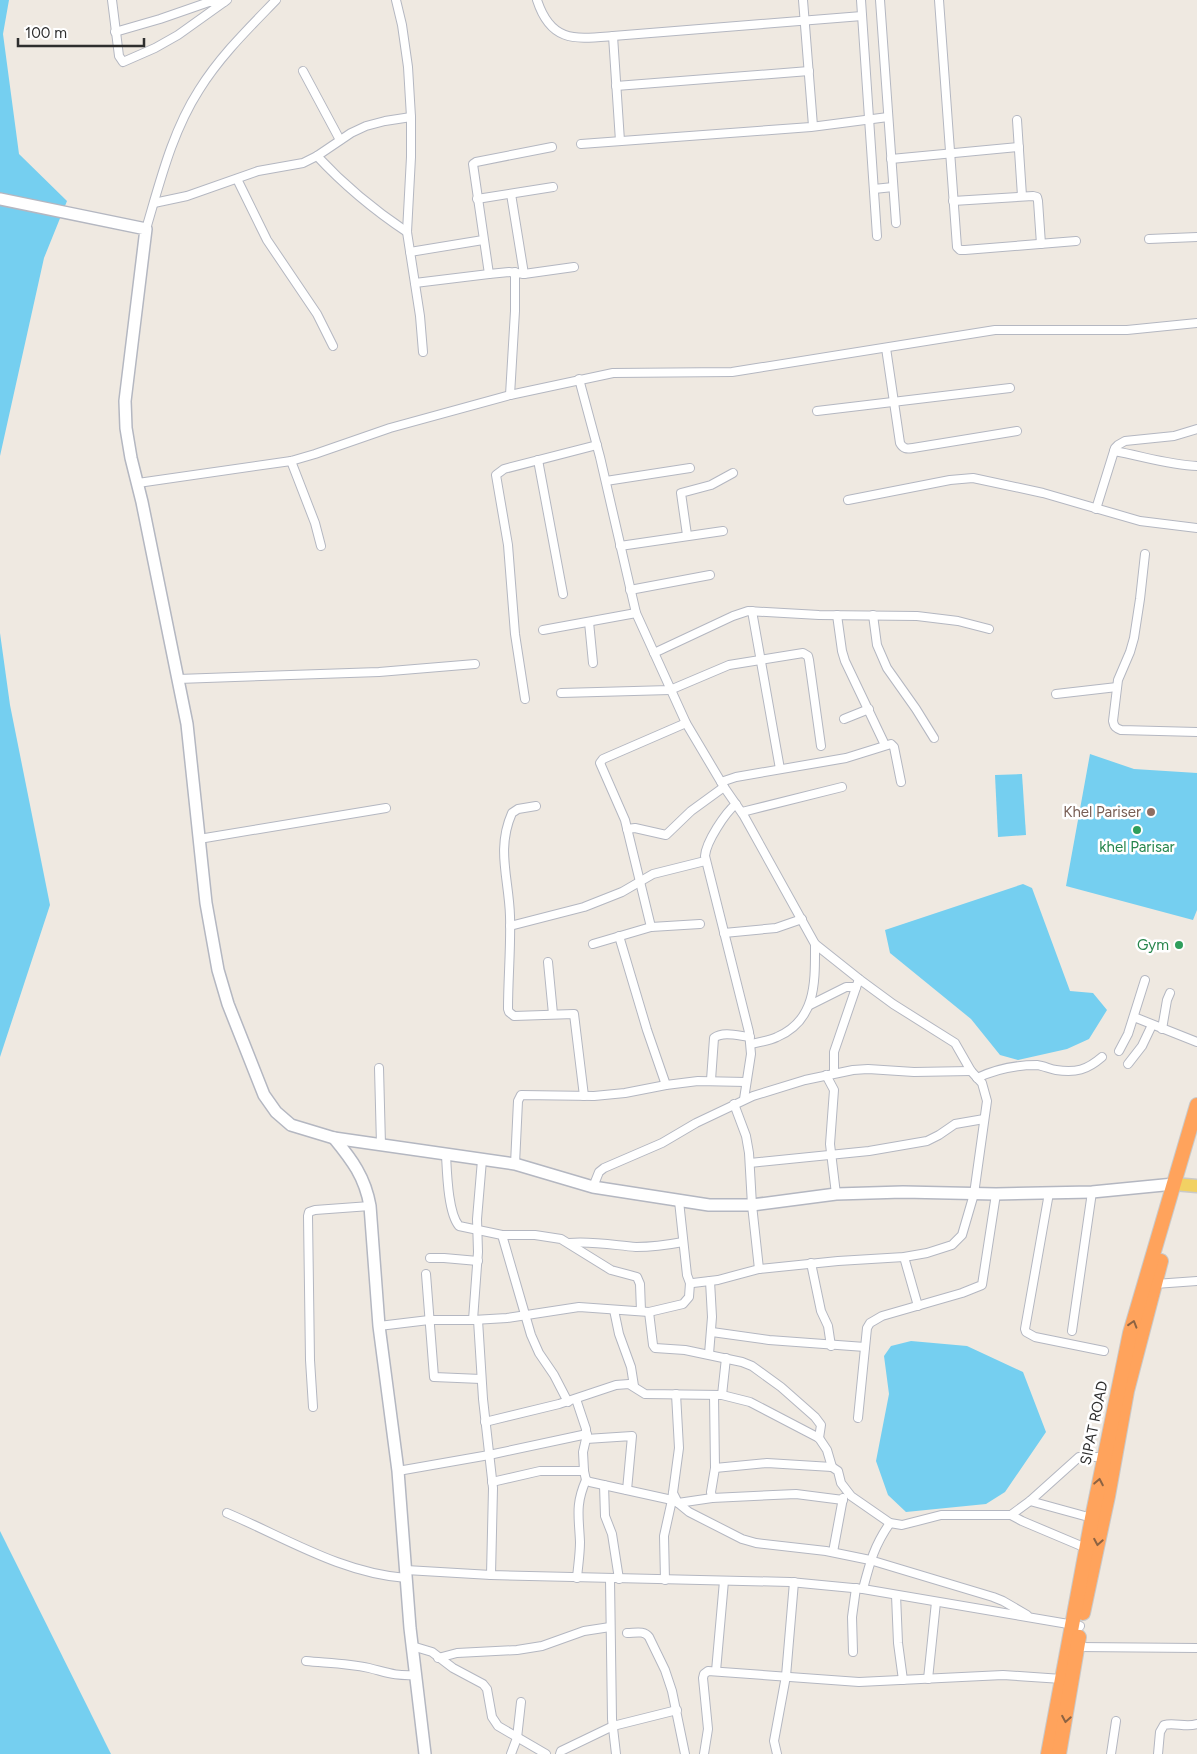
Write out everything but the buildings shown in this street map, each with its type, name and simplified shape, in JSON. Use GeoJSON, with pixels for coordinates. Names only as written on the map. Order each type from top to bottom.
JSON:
{"type":"FeatureCollection","features":[{"type":"Feature","properties":{"kind":"highway","name":"SIPAT ROAD"},"geometry":{"type":"LineString","coordinates":[[1059,1754],[1077,1648],[1076,1625],[1086,1548],[1130,1333],[1185,1184],[1197,1105]]}},
{"type":"Feature","properties":{"kind":"highway","name":"SIPAT ROAD"},"geometry":{"type":"LineString","coordinates":[[1048,1754],[1062,1679],[1108,1496],[1127,1391],[1155,1284],[1197,1138]]}},
{"type":"Feature","properties":{"kind":"street"},"geometry":{"type":"LineString","coordinates":[[112,0],[116,32],[123,62],[127,62],[178,35],[226,1]]}},
{"type":"Feature","properties":{"kind":"street"},"geometry":{"type":"LineString","coordinates":[[276,0],[232,46],[199,90],[169,152],[146,230],[125,401],[126,428],[131,458],[138,483],[187,724],[206,903],[218,970],[228,1004],[264,1095],[276,1112],[290,1125],[334,1138],[515,1164],[593,1187],[709,1206],[752,1205],[836,1194],[1092,1192],[1185,1184]]}},
{"type":"Feature","properties":{"kind":"street"},"geometry":{"type":"LineString","coordinates":[[396,0],[403,33],[411,118],[407,232],[420,316],[422,352]]}},
{"type":"Feature","properties":{"kind":"street"},"geometry":{"type":"LineString","coordinates":[[538,0],[541,11],[553,27],[573,38],[862,16]]}},
{"type":"Feature","properties":{"kind":"street"},"geometry":{"type":"LineString","coordinates":[[803,0],[813,126]]}},
{"type":"Feature","properties":{"kind":"street"},"geometry":{"type":"LineString","coordinates":[[861,0],[877,236]]}},
{"type":"Feature","properties":{"kind":"street"},"geometry":{"type":"LineString","coordinates":[[880,0],[896,223]]}},
{"type":"Feature","properties":{"kind":"street"},"geometry":{"type":"LineString","coordinates":[[939,0],[956,242],[960,250],[1076,241]]}},
{"type":"Feature","properties":{"kind":"street"},"geometry":{"type":"LineString","coordinates":[[116,32],[209,2],[226,1]]}},
{"type":"Feature","properties":{"kind":"street"},"geometry":{"type":"LineString","coordinates":[[613,36],[620,141]]}},
{"type":"Feature","properties":{"kind":"street"},"geometry":{"type":"LineString","coordinates":[[303,71],[340,140]]}},
{"type":"Feature","properties":{"kind":"street"},"geometry":{"type":"LineString","coordinates":[[616,86],[809,71]]}},
{"type":"Feature","properties":{"kind":"street"},"geometry":{"type":"LineString","coordinates":[[581,144],[813,126],[888,117]]}},
{"type":"Feature","properties":{"kind":"street"},"geometry":{"type":"LineString","coordinates":[[154,203],[187,196],[258,171],[303,163],[359,129],[375,123],[411,118]]}},
{"type":"Feature","properties":{"kind":"street"},"geometry":{"type":"LineString","coordinates":[[1017,120],[1022,196]]}},
{"type":"Feature","properties":{"kind":"street"},"geometry":{"type":"LineString","coordinates":[[489,274],[473,164],[552,147]]}},
{"type":"Feature","properties":{"kind":"street"},"geometry":{"type":"LineString","coordinates":[[891,159],[1019,147]]}},
{"type":"Feature","properties":{"kind":"street"},"geometry":{"type":"LineString","coordinates":[[317,156],[337,178],[372,207],[407,232]]}},
{"type":"Feature","properties":{"kind":"street"},"geometry":{"type":"LineString","coordinates":[[237,179],[267,240],[317,314],[333,346]]}},
{"type":"Feature","properties":{"kind":"street"},"geometry":{"type":"LineString","coordinates":[[477,199],[553,187]]}},
{"type":"Feature","properties":{"kind":"street"},"geometry":{"type":"LineString","coordinates":[[874,189],[893,187]]}},
{"type":"Feature","properties":{"kind":"street"},"geometry":{"type":"LineString","coordinates":[[511,194],[524,274]]}},
{"type":"Feature","properties":{"kind":"street"},"geometry":{"type":"LineString","coordinates":[[953,201],[1022,196],[1036,197],[1038,201],[1041,244]]}},
{"type":"Feature","properties":{"kind":"street"},"geometry":{"type":"LineString","coordinates":[[0,198],[146,230]]}},
{"type":"Feature","properties":{"kind":"street"},"geometry":{"type":"LineString","coordinates":[[1149,239],[1197,237]]}},
{"type":"Feature","properties":{"kind":"street"},"geometry":{"type":"LineString","coordinates":[[410,252],[483,240]]}},
{"type":"Feature","properties":{"kind":"street"},"geometry":{"type":"LineString","coordinates":[[414,284],[489,274],[515,272],[524,274],[574,267]]}},
{"type":"Feature","properties":{"kind":"street"},"geometry":{"type":"LineString","coordinates":[[510,395],[515,311],[515,272]]}},
{"type":"Feature","properties":{"kind":"street"},"geometry":{"type":"LineString","coordinates":[[138,483],[291,461],[390,428],[510,395],[613,373],[732,372],[995,330],[1127,330],[1197,323]]}},
{"type":"Feature","properties":{"kind":"street"},"geometry":{"type":"LineString","coordinates":[[886,348],[893,402],[902,447],[906,449],[1017,431]]}},
{"type":"Feature","properties":{"kind":"street"},"geometry":{"type":"LineString","coordinates":[[579,379],[606,481],[636,613],[686,724],[723,785],[742,812],[815,944],[858,983],[955,1043],[971,1070],[982,1083],[987,1101],[974,1194],[965,1229],[958,1240],[943,1248],[904,1257],[811,1263],[759,1269],[710,1281],[690,1283]]}},
{"type":"Feature","properties":{"kind":"street"},"geometry":{"type":"LineString","coordinates":[[817,411],[1010,388]]}},
{"type":"Feature","properties":{"kind":"street"},"geometry":{"type":"LineString","coordinates":[[1096,509],[1114,451],[1118,445],[1125,441],[1174,436],[1197,429]]}},
{"type":"Feature","properties":{"kind":"street"},"geometry":{"type":"LineString","coordinates":[[525,700],[515,634],[508,545],[496,475],[504,468],[597,445]]}},
{"type":"Feature","properties":{"kind":"street"},"geometry":{"type":"LineString","coordinates":[[1114,451],[1182,465],[1197,466]]}},
{"type":"Feature","properties":{"kind":"street"},"geometry":{"type":"LineString","coordinates":[[538,460],[563,594]]}},
{"type":"Feature","properties":{"kind":"street"},"geometry":{"type":"LineString","coordinates":[[291,461],[315,522],[321,546]]}},
{"type":"Feature","properties":{"kind":"street"},"geometry":{"type":"LineString","coordinates":[[606,481],[690,468]]}},
{"type":"Feature","properties":{"kind":"street"},"geometry":{"type":"LineString","coordinates":[[687,535],[681,493],[711,484],[733,473]]}},
{"type":"Feature","properties":{"kind":"street"},"geometry":{"type":"LineString","coordinates":[[848,500],[950,480],[973,478],[1043,493],[1140,521],[1197,528]]}},
{"type":"Feature","properties":{"kind":"street"},"geometry":{"type":"LineString","coordinates":[[620,546],[723,531]]}},
{"type":"Feature","properties":{"kind":"street"},"geometry":{"type":"LineString","coordinates":[[1145,554],[1134,638],[1117,687],[1113,721],[1116,728],[1157,732],[1197,732]]}},
{"type":"Feature","properties":{"kind":"street"},"geometry":{"type":"LineString","coordinates":[[630,590],[710,575]]}},
{"type":"Feature","properties":{"kind":"street"},"geometry":{"type":"LineString","coordinates":[[654,653],[741,612],[752,611],[917,616],[989,628]]}},
{"type":"Feature","properties":{"kind":"street"},"geometry":{"type":"LineString","coordinates":[[752,611],[780,770]]}},
{"type":"Feature","properties":{"kind":"street"},"geometry":{"type":"LineString","coordinates":[[543,630],[636,613]]}},
{"type":"Feature","properties":{"kind":"street"},"geometry":{"type":"LineString","coordinates":[[837,615],[842,651],[885,745]]}},
{"type":"Feature","properties":{"kind":"street"},"geometry":{"type":"LineString","coordinates":[[873,615],[877,645],[887,668],[934,738]]}},
{"type":"Feature","properties":{"kind":"street"},"geometry":{"type":"LineString","coordinates":[[589,622],[593,663]]}},
{"type":"Feature","properties":{"kind":"street"},"geometry":{"type":"LineString","coordinates":[[561,693],[670,690],[729,665],[803,653],[808,656],[821,746]]}},
{"type":"Feature","properties":{"kind":"street"},"geometry":{"type":"LineString","coordinates":[[178,679],[370,672],[476,664]]}},
{"type":"Feature","properties":{"kind":"street"},"geometry":{"type":"LineString","coordinates":[[1056,694],[1117,687]]}},
{"type":"Feature","properties":{"kind":"street"},"geometry":{"type":"LineString","coordinates":[[844,719],[869,709]]}},
{"type":"Feature","properties":{"kind":"street"},"geometry":{"type":"LineString","coordinates":[[651,928],[627,828],[600,766],[601,760],[686,724]]}},
{"type":"Feature","properties":{"kind":"street"},"geometry":{"type":"LineString","coordinates":[[627,828],[666,835],[691,811],[736,777],[851,756],[885,745],[891,744],[894,747],[901,782]]}},
{"type":"Feature","properties":{"kind":"street"},"geometry":{"type":"LineString","coordinates":[[742,812],[842,787]]}},
{"type":"Feature","properties":{"kind":"street"},"geometry":{"type":"LineString","coordinates":[[736,804],[724,815],[706,849],[706,861],[750,1040],[750,1060],[744,1100]]}},
{"type":"Feature","properties":{"kind":"street"},"geometry":{"type":"LineString","coordinates":[[536,806],[514,810],[510,817],[503,857],[509,901],[510,926],[509,1012],[514,1016],[574,1014],[584,1096]]}},
{"type":"Feature","properties":{"kind":"street"},"geometry":{"type":"LineString","coordinates":[[199,839],[386,808]]}},
{"type":"Feature","properties":{"kind":"street"},"geometry":{"type":"LineString","coordinates":[[510,926],[584,907],[622,892],[653,874],[706,861]]}},
{"type":"Feature","properties":{"kind":"street"},"geometry":{"type":"LineString","coordinates":[[724,933],[776,928],[802,919]]}},
{"type":"Feature","properties":{"kind":"street"},"geometry":{"type":"LineString","coordinates":[[593,944],[651,928],[700,924]]}},
{"type":"Feature","properties":{"kind":"street"},"geometry":{"type":"LineString","coordinates":[[619,936],[647,1030],[666,1085]]}},
{"type":"Feature","properties":{"kind":"street"},"geometry":{"type":"LineString","coordinates":[[711,1080],[714,1038],[716,1036],[721,1034],[750,1040],[775,1038],[785,1034],[802,1018],[810,1004],[815,977],[815,944]]}},
{"type":"Feature","properties":{"kind":"street"},"geometry":{"type":"LineString","coordinates":[[548,962],[553,1014]]}},
{"type":"Feature","properties":{"kind":"street"},"geometry":{"type":"LineString","coordinates":[[1118,1051],[1128,1034],[1144,980]]}},
{"type":"Feature","properties":{"kind":"street"},"geometry":{"type":"LineString","coordinates":[[810,1004],[858,983]]}},
{"type":"Feature","properties":{"kind":"street"},"geometry":{"type":"LineString","coordinates":[[836,1194],[830,1156],[834,1090],[830,1074],[834,1052],[858,983]]}},
{"type":"Feature","properties":{"kind":"street"},"geometry":{"type":"LineString","coordinates":[[1162,1029],[1170,993]]}},
{"type":"Feature","properties":{"kind":"street"},"geometry":{"type":"LineString","coordinates":[[1134,1017],[1197,1042]]}},
{"type":"Feature","properties":{"kind":"street"},"geometry":{"type":"LineString","coordinates":[[1128,1064],[1142,1046],[1152,1025]]}},
{"type":"Feature","properties":{"kind":"street"},"geometry":{"type":"LineString","coordinates":[[977,1078],[1000,1069],[1036,1065],[1054,1070],[1082,1070],[1094,1064],[1102,1057]]}},
{"type":"Feature","properties":{"kind":"street"},"geometry":{"type":"LineString","coordinates":[[379,1068],[381,1145]]}},
{"type":"Feature","properties":{"kind":"street"},"geometry":{"type":"LineString","coordinates":[[593,1187],[599,1172],[604,1168],[662,1143],[734,1104],[788,1085],[830,1074],[868,1069],[914,1072],[971,1070]]}},
{"type":"Feature","properties":{"kind":"street"},"geometry":{"type":"LineString","coordinates":[[515,1164],[518,1101],[521,1095],[584,1096],[616,1094],[666,1085],[711,1080],[746,1082]]}},
{"type":"Feature","properties":{"kind":"street"},"geometry":{"type":"LineString","coordinates":[[734,1104],[746,1136],[759,1269]]}},
{"type":"Feature","properties":{"kind":"street"},"geometry":{"type":"LineString","coordinates":[[750,1163],[830,1156],[927,1141],[955,1124],[984,1120]]}},
{"type":"Feature","properties":{"kind":"street"},"geometry":{"type":"LineString","coordinates":[[334,1138],[358,1169],[368,1192],[379,1326],[398,1471],[412,1646],[425,1754]]}},
{"type":"Feature","properties":{"kind":"street"},"geometry":{"type":"LineString","coordinates":[[446,1155],[448,1188],[457,1223],[460,1226],[502,1235],[551,1237],[569,1243],[611,1270],[636,1277],[640,1284],[655,1348],[709,1354],[752,1366],[781,1387],[819,1422],[821,1429],[819,1438]]}},
{"type":"Feature","properties":{"kind":"street"},"geometry":{"type":"LineString","coordinates":[[482,1160],[476,1219],[478,1261],[475,1320],[492,1482],[491,1575]]}},
{"type":"Feature","properties":{"kind":"street"},"geometry":{"type":"LineString","coordinates":[[1072,1331],[1092,1192]]}},
{"type":"Feature","properties":{"kind":"street"},"geometry":{"type":"LineString","coordinates":[[1049,1193],[1026,1332],[1035,1337],[1104,1351]]}},
{"type":"Feature","properties":{"kind":"street"},"geometry":{"type":"LineString","coordinates":[[858,1418],[867,1328],[876,1319],[982,1285],[996,1194]]}},
{"type":"Feature","properties":{"kind":"street"},"geometry":{"type":"LineString","coordinates":[[379,1326],[429,1320],[475,1320],[525,1316],[580,1307],[645,1311],[683,1304],[689,1296],[690,1283],[687,1275],[679,1201]]}},
{"type":"Feature","properties":{"kind":"street"},"geometry":{"type":"LineString","coordinates":[[313,1407],[310,1360],[309,1212],[370,1206]]}},
{"type":"Feature","properties":{"kind":"street"},"geometry":{"type":"LineString","coordinates":[[502,1235],[525,1316],[539,1353],[554,1375],[568,1402]]}},
{"type":"Feature","properties":{"kind":"street"},"geometry":{"type":"LineString","coordinates":[[569,1243],[588,1241],[637,1247],[683,1242]]}},
{"type":"Feature","properties":{"kind":"street"},"geometry":{"type":"LineString","coordinates":[[904,1257],[918,1306]]}},
{"type":"Feature","properties":{"kind":"street"},"geometry":{"type":"LineString","coordinates":[[430,1258],[478,1261]]}},
{"type":"Feature","properties":{"kind":"street"},"geometry":{"type":"LineString","coordinates":[[811,1263],[821,1311],[828,1326],[830,1346]]}},
{"type":"Feature","properties":{"kind":"street"},"geometry":{"type":"LineString","coordinates":[[426,1274],[434,1377],[481,1379]]}},
{"type":"Feature","properties":{"kind":"street"},"geometry":{"type":"LineString","coordinates":[[709,1354],[712,1332],[710,1281]]}},
{"type":"Feature","properties":{"kind":"street"},"geometry":{"type":"LineString","coordinates":[[1155,1284],[1197,1281]]}},
{"type":"Feature","properties":{"kind":"street"},"geometry":{"type":"LineString","coordinates":[[614,1310],[619,1334],[631,1367],[634,1386]]}},
{"type":"Feature","properties":{"kind":"street"},"geometry":{"type":"LineString","coordinates":[[712,1332],[830,1346],[865,1347]]}},
{"type":"Feature","properties":{"kind":"street"},"geometry":{"type":"LineString","coordinates":[[712,1498],[718,1395],[726,1358]]}},
{"type":"Feature","properties":{"kind":"street"},"geometry":{"type":"LineString","coordinates":[[485,1422],[568,1402],[624,1384],[634,1386],[645,1394],[718,1395],[750,1402],[819,1438],[827,1450],[832,1467]]}},
{"type":"Feature","properties":{"kind":"street"},"geometry":{"type":"LineString","coordinates":[[665,1580],[664,1536],[674,1499],[679,1448],[676,1394]]}},
{"type":"Feature","properties":{"kind":"street"},"geometry":{"type":"LineString","coordinates":[[576,1399],[585,1422],[587,1436],[583,1452],[586,1480],[582,1490],[578,1514],[580,1542],[577,1578]]}},
{"type":"Feature","properties":{"kind":"street"},"geometry":{"type":"LineString","coordinates":[[398,1471],[587,1436],[632,1436],[628,1490]]}},
{"type":"Feature","properties":{"kind":"street"},"geometry":{"type":"LineString","coordinates":[[1011,1514],[1030,1501],[1079,1457],[1104,1458]]}},
{"type":"Feature","properties":{"kind":"street"},"geometry":{"type":"LineString","coordinates":[[715,1468],[766,1463],[832,1467],[838,1471],[845,1490],[832,1552]]}},
{"type":"Feature","properties":{"kind":"street"},"geometry":{"type":"LineString","coordinates":[[492,1482],[540,1471],[584,1470]]}},
{"type":"Feature","properties":{"kind":"street"},"geometry":{"type":"LineString","coordinates":[[586,1480],[674,1499],[796,1494],[843,1500]]}},
{"type":"Feature","properties":{"kind":"street"},"geometry":{"type":"LineString","coordinates":[[604,1485],[605,1516],[612,1534],[618,1579]]}},
{"type":"Feature","properties":{"kind":"street"},"geometry":{"type":"LineString","coordinates":[[845,1490],[890,1523],[902,1525],[941,1515],[1011,1514],[1022,1521],[1086,1548]]}},
{"type":"Feature","properties":{"kind":"street"},"geometry":{"type":"LineString","coordinates":[[674,1499],[698,1517],[742,1539],[756,1543],[832,1552],[870,1560],[993,1597],[1031,1618]]}},
{"type":"Feature","properties":{"kind":"street"},"geometry":{"type":"LineString","coordinates":[[1030,1501],[1092,1518]]}},
{"type":"Feature","properties":{"kind":"street"},"geometry":{"type":"LineString","coordinates":[[227,1513],[263,1528],[299,1547],[351,1568],[381,1575],[491,1575],[794,1582],[859,1588],[1076,1625]]}},
{"type":"Feature","properties":{"kind":"street"},"geometry":{"type":"LineString","coordinates":[[853,1652],[852,1617],[859,1588],[878,1540],[890,1523]]}},
{"type":"Feature","properties":{"kind":"street"},"geometry":{"type":"LineString","coordinates":[[610,1579],[613,1726],[616,1754]]}},
{"type":"Feature","properties":{"kind":"street"},"geometry":{"type":"LineString","coordinates":[[716,1671],[724,1581]]}},
{"type":"Feature","properties":{"kind":"street"},"geometry":{"type":"LineString","coordinates":[[777,1754],[774,1741],[786,1676],[794,1582]]}},
{"type":"Feature","properties":{"kind":"street"},"geometry":{"type":"LineString","coordinates":[[896,1594],[898,1643],[903,1680]]}},
{"type":"Feature","properties":{"kind":"street"},"geometry":{"type":"LineString","coordinates":[[928,1679],[936,1602]]}},
{"type":"Feature","properties":{"kind":"street"},"geometry":{"type":"LineString","coordinates":[[438,1658],[457,1653],[518,1650],[542,1646],[584,1631],[610,1628]]}},
{"type":"Feature","properties":{"kind":"street"},"geometry":{"type":"LineString","coordinates":[[627,1633],[642,1632],[649,1637],[665,1670],[677,1710],[685,1754]]}},
{"type":"Feature","properties":{"kind":"street"},"geometry":{"type":"LineString","coordinates":[[412,1646],[427,1650],[485,1686],[494,1721],[502,1729],[546,1754]]}},
{"type":"Feature","properties":{"kind":"street"},"geometry":{"type":"LineString","coordinates":[[1077,1648],[1197,1648]]}},
{"type":"Feature","properties":{"kind":"street"},"geometry":{"type":"LineString","coordinates":[[306,1661],[362,1667],[396,1675],[416,1675]]}},
{"type":"Feature","properties":{"kind":"street"},"geometry":{"type":"LineString","coordinates":[[704,1754],[708,1729],[703,1678],[706,1672],[716,1671],[859,1682],[1003,1675],[1062,1679]]}},
{"type":"Feature","properties":{"kind":"street"},"geometry":{"type":"LineString","coordinates":[[511,1754],[517,1738],[521,1702]]}},
{"type":"Feature","properties":{"kind":"street"},"geometry":{"type":"LineString","coordinates":[[560,1754],[613,1726],[677,1710]]}},
{"type":"Feature","properties":{"kind":"street"},"geometry":{"type":"LineString","coordinates":[[1111,1754],[1116,1721]]}},
{"type":"Feature","properties":{"kind":"street"},"geometry":{"type":"LineString","coordinates":[[1158,1754],[1160,1732],[1164,1725],[1192,1726],[1197,1724]]}},
{"type":"Feature","properties":{"kind":"water"},"geometry":{"type":"Polygon","coordinates":[[[0,0],[9,0],[3,34],[19,154],[67,201],[44,258],[0,456],[0,0]]]}},
{"type":"Feature","properties":{"kind":"water"},"geometry":{"type":"Polygon","coordinates":[[[0,633],[10,705],[50,905],[0,1057],[0,633]]]}},
{"type":"Feature","properties":{"kind":"water","name":"khel Parisar"},"geometry":{"type":"Polygon","coordinates":[[[1090,754],[1134,769],[1197,773],[1197,910],[1193,920],[1066,886],[1090,754]]]}},
{"type":"Feature","properties":{"kind":"water"},"geometry":{"type":"Polygon","coordinates":[[[1022,774],[1026,835],[998,837],[995,775],[1022,774]]]}},
{"type":"Feature","properties":{"kind":"water"},"geometry":{"type":"Polygon","coordinates":[[[1023,884],[1032,888],[1070,991],[1093,993],[1107,1010],[1089,1039],[1067,1049],[1018,1060],[1000,1055],[971,1019],[890,953],[885,930],[1023,884]]]}},
{"type":"Feature","properties":{"kind":"water"},"geometry":{"type":"Polygon","coordinates":[[[911,1341],[967,1346],[1023,1372],[1046,1432],[1005,1492],[986,1504],[906,1512],[888,1495],[876,1461],[889,1394],[884,1356],[891,1346],[911,1341]]]}},
{"type":"Feature","properties":{"kind":"water"},"geometry":{"type":"Polygon","coordinates":[[[0,1531],[111,1754],[0,1754],[0,1531]]]}},
{"type":"Feature","properties":{"kind":"place","name":"Khel Pariser"},"geometry":{"type":"Point","coordinates":[1151,812]}},
{"type":"Feature","properties":{"kind":"place","name":"khel Parisar"},"geometry":{"type":"Point","coordinates":[1137,830]}},
{"type":"Feature","properties":{"kind":"place","name":"Gym"},"geometry":{"type":"Point","coordinates":[1179,945]}}]}
